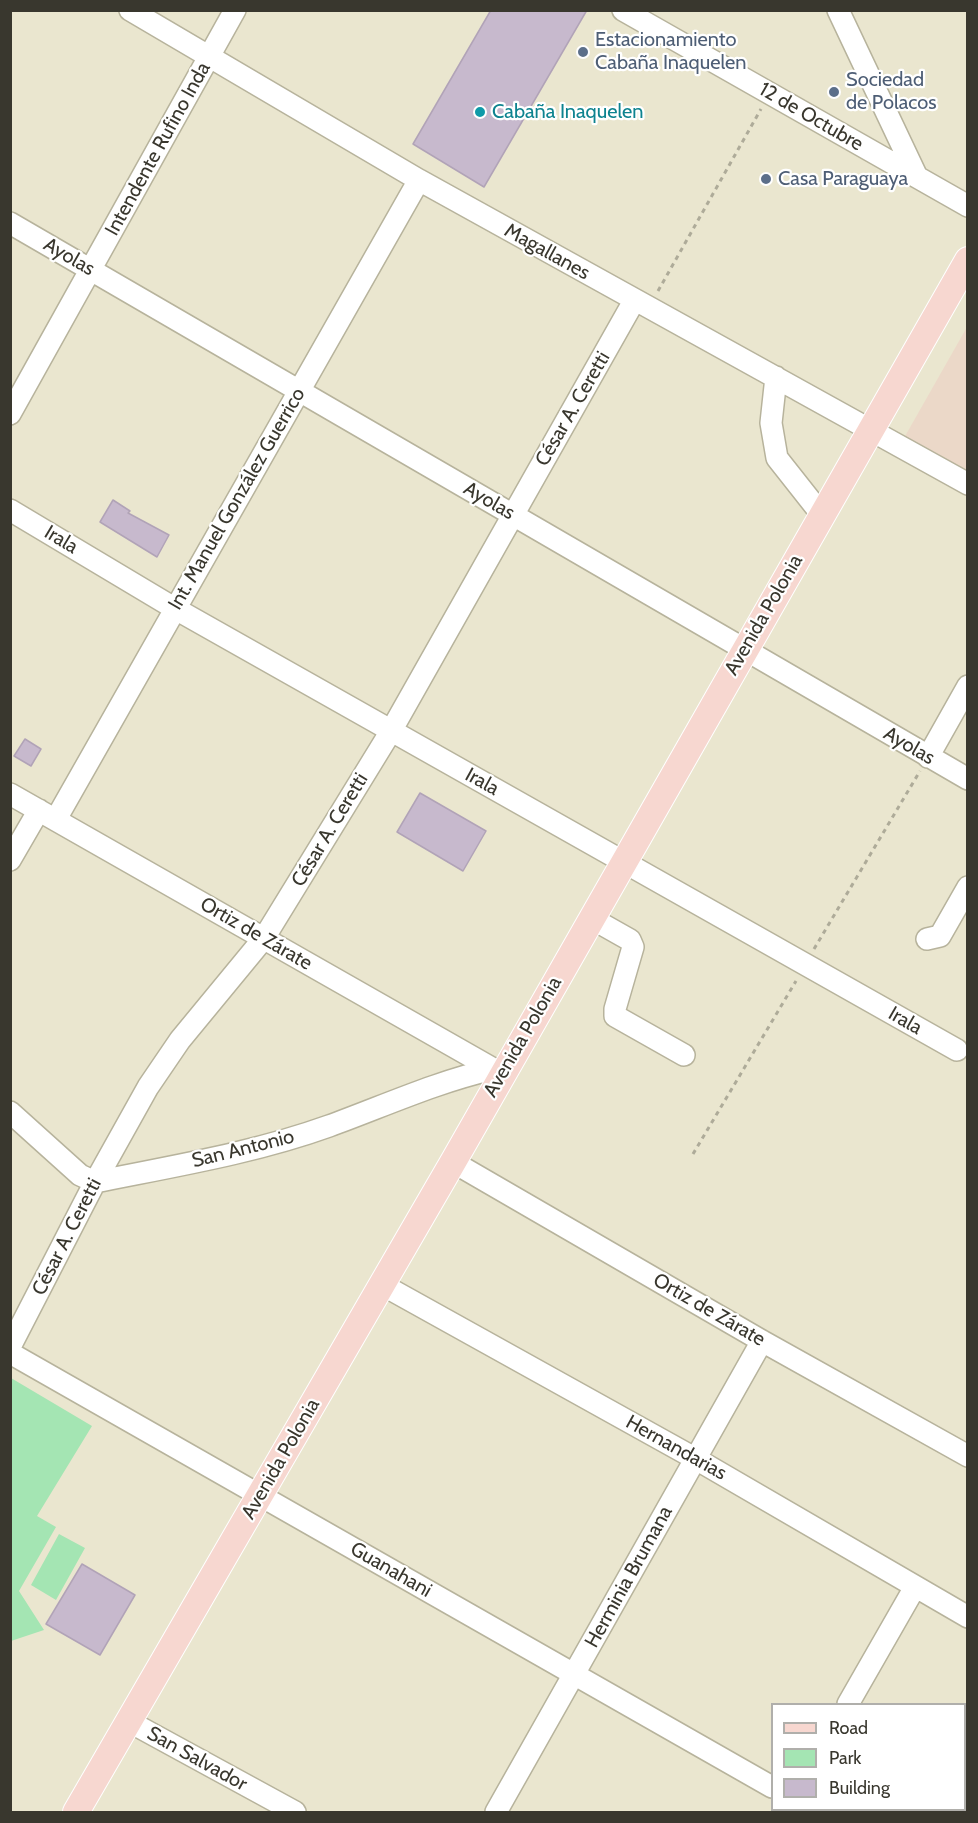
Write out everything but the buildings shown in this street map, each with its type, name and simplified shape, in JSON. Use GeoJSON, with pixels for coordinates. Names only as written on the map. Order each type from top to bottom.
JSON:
{"type":"FeatureCollection","features":[{"type":"Feature","properties":{"kind":"main road","name":"Avenida Polonia"},"geometry":{"type":"LineString","coordinates":[[76,1812],[453,1162],[497,1071],[591,918],[968,260]]}},
{"type":"Feature","properties":{"kind":"street","name":"Magallanes"},"geometry":{"type":"LineString","coordinates":[[130,10],[419,180],[641,305],[968,484]]}},
{"type":"Feature","properties":{"kind":"street","name":"Intendente Rufino Inda"},"geometry":{"type":"LineString","coordinates":[[10,414],[235,10]]}},
{"type":"Feature","properties":{"kind":"street","name":"12 de Octubre"},"geometry":{"type":"LineString","coordinates":[[623,10],[968,206]]}},
{"type":"Feature","properties":{"kind":"street"},"geometry":{"type":"LineString","coordinates":[[838,10],[917,177]]}},
{"type":"Feature","properties":{"kind":"street","name":"Int. Manuel González Guerrico"},"geometry":{"type":"LineString","coordinates":[[10,860],[47,815],[174,608],[419,180]]}},
{"type":"Feature","properties":{"kind":"street","name":"Ayolas"},"geometry":{"type":"LineString","coordinates":[[10,223],[968,779]]}},
{"type":"Feature","properties":{"kind":"street","name":"César A. Ceretti"},"geometry":{"type":"LineString","coordinates":[[10,1347],[95,1182],[148,1087],[180,1040],[264,938],[391,731],[513,515],[641,305]]}},
{"type":"Feature","properties":{"kind":"street"},"geometry":{"type":"LineString","coordinates":[[776,377],[771,423],[777,458],[822,514]]}},
{"type":"Feature","properties":{"kind":"street","name":"Irala"},"geometry":{"type":"LineString","coordinates":[[10,510],[174,608],[957,1050]]}},
{"type":"Feature","properties":{"kind":"street"},"geometry":{"type":"LineString","coordinates":[[928,757],[968,687]]}},
{"type":"Feature","properties":{"kind":"street","name":"Ortiz de Zárate"},"geometry":{"type":"LineString","coordinates":[[10,794],[497,1071]]}},
{"type":"Feature","properties":{"kind":"street"},"geometry":{"type":"LineString","coordinates":[[927,939],[940,936],[968,887]]}},
{"type":"Feature","properties":{"kind":"street"},"geometry":{"type":"LineString","coordinates":[[591,918],[630,940],[633,946],[615,1016],[684,1055]]}},
{"type":"Feature","properties":{"kind":"street","name":"San Antonio"},"geometry":{"type":"LineString","coordinates":[[95,1182],[261,1148],[329,1126],[451,1078],[497,1071]]}},
{"type":"Feature","properties":{"kind":"street"},"geometry":{"type":"LineString","coordinates":[[10,1112],[80,1175],[95,1182]]}},
{"type":"Feature","properties":{"kind":"street","name":"Ortiz de Zárate"},"geometry":{"type":"LineString","coordinates":[[453,1162],[762,1341],[968,1456]]}},
{"type":"Feature","properties":{"kind":"street","name":"Hernandarias"},"geometry":{"type":"LineString","coordinates":[[381,1284],[696,1459],[968,1617]]}},
{"type":"Feature","properties":{"kind":"street","name":"Herminia Brumana"},"geometry":{"type":"LineString","coordinates":[[496,1812],[762,1341]]}},
{"type":"Feature","properties":{"kind":"street","name":"Guanahani"},"geometry":{"type":"LineString","coordinates":[[10,1353],[771,1786]]}},
{"type":"Feature","properties":{"kind":"street"},"geometry":{"type":"LineString","coordinates":[[849,1703],[915,1587]]}},
{"type":"Feature","properties":{"kind":"street","name":"San Salvador"},"geometry":{"type":"LineString","coordinates":[[130,1722],[295,1812]]}},
{"type":"Feature","properties":{"kind":"path"},"geometry":{"type":"LineString","coordinates":[[641,305],[769,93]]}},
{"type":"Feature","properties":{"kind":"shaded area"},"geometry":{"type":"Polygon","coordinates":[[[967,327],[967,474],[904,438],[967,327]]]}},
{"type":"Feature","properties":{"kind":"green space"},"geometry":{"type":"Polygon","coordinates":[[[11,1378],[92,1426],[37,1516],[56,1527],[19,1591],[44,1630],[11,1641],[11,1378]]]}},
{"type":"Feature","properties":{"kind":"green space"},"geometry":{"type":"Polygon","coordinates":[[[59,1534],[85,1548],[56,1600],[31,1585],[59,1534]]]}},
{"type":"Feature","properties":{"kind":"place","name":"Estacionamiento Cabaña Inaquelen"},"geometry":{"type":"Point","coordinates":[583,52]}},
{"type":"Feature","properties":{"kind":"place","name":"Sociedad de Polacos"},"geometry":{"type":"Point","coordinates":[834,92]}},
{"type":"Feature","properties":{"kind":"place","name":"Cabaña Inaquelen"},"geometry":{"type":"Point","coordinates":[480,112]}},
{"type":"Feature","properties":{"kind":"place","name":"Casa Paraguaya"},"geometry":{"type":"Point","coordinates":[766,179]}}]}
